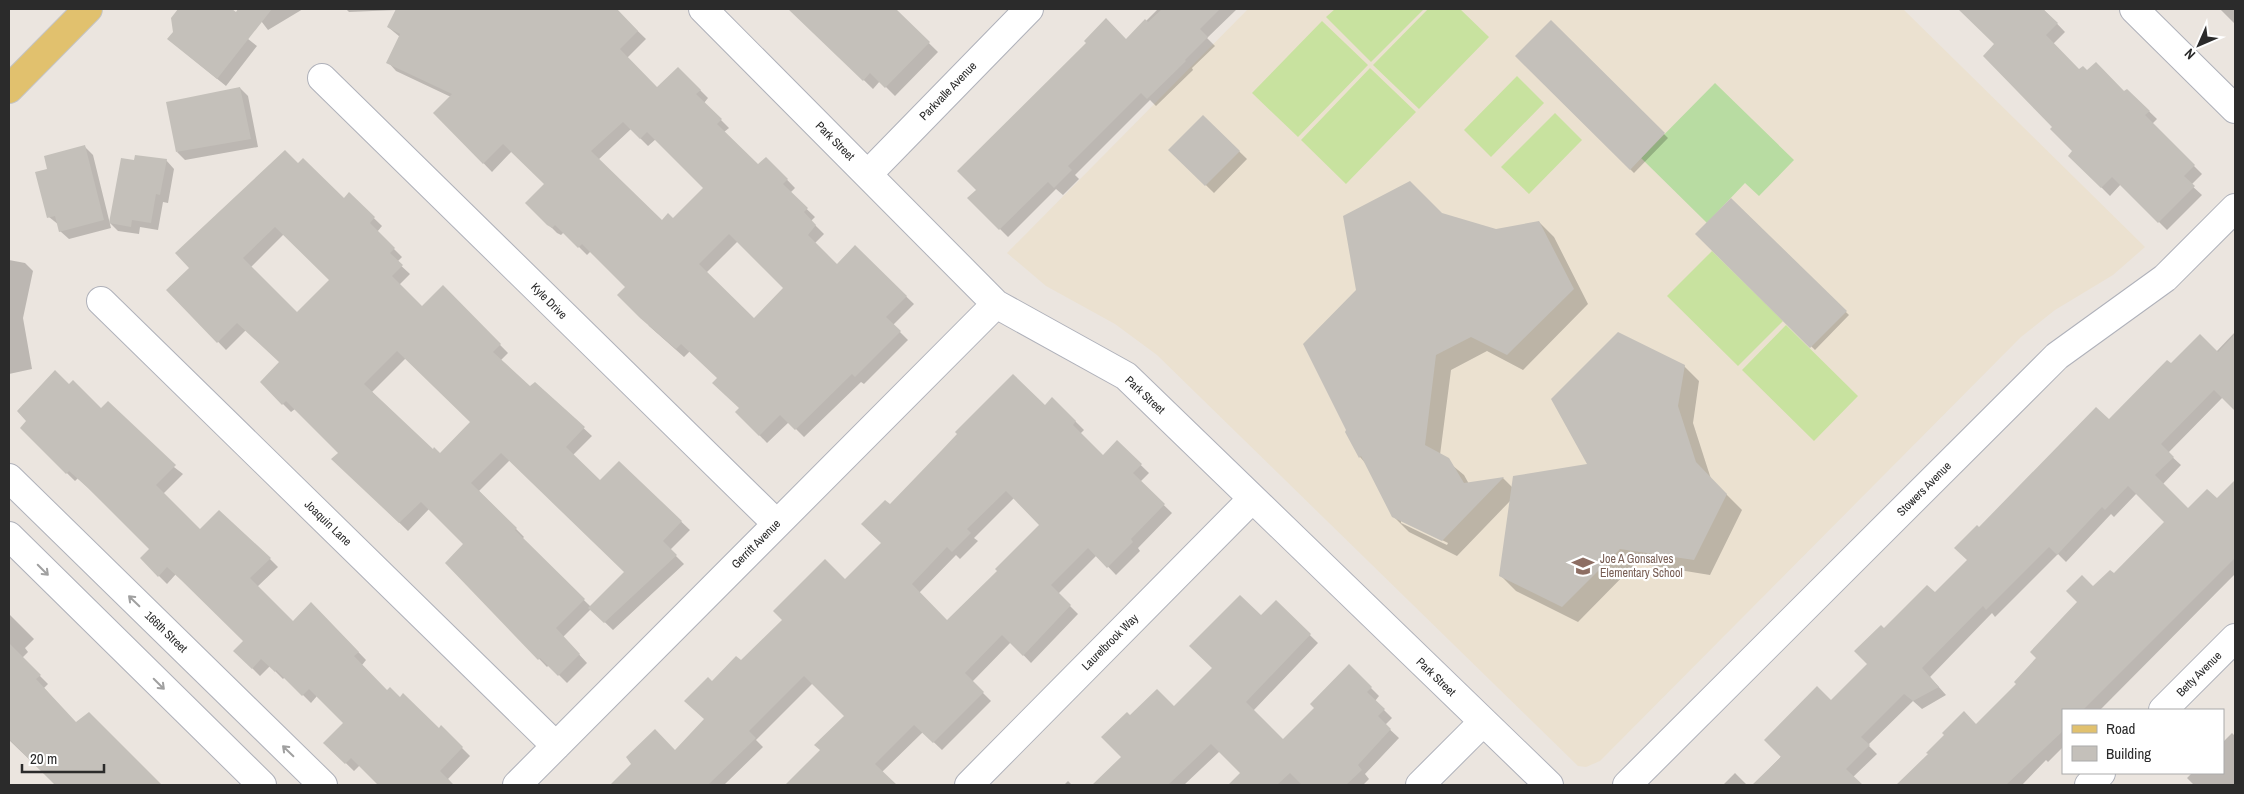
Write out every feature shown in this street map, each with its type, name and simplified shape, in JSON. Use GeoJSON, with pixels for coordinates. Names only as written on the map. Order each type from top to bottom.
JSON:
{"type":"FeatureCollection","features":[{"type":"Feature","properties":{"kind":"main road"},"geometry":{"type":"LineString","coordinates":[[9,89],[88,9]]}},
{"type":"Feature","properties":{"kind":"street","name":"Park Street"},"geometry":{"type":"LineString","coordinates":[[703,9],[996,304],[1126,376],[1482,722],[1550,785]]}},
{"type":"Feature","properties":{"kind":"street","name":"Parkvalle Avenue"},"geometry":{"type":"LineString","coordinates":[[868,174],[1029,9]]}},
{"type":"Feature","properties":{"kind":"street"},"geometry":{"type":"LineString","coordinates":[[2134,9],[2235,109]]}},
{"type":"Feature","properties":{"kind":"street","name":"Kyle Drive"},"geometry":{"type":"LineString","coordinates":[[322,78],[776,524]]}},
{"type":"Feature","properties":{"kind":"street","name":"Stowers Avenue"},"geometry":{"type":"LineString","coordinates":[[1627,785],[2057,356],[2165,278],[2235,208]]}},
{"type":"Feature","properties":{"kind":"street","name":"Joaquin Lane"},"geometry":{"type":"LineString","coordinates":[[101,301],[556,746]]}},
{"type":"Feature","properties":{"kind":"street","name":"Gerritt Avenue"},"geometry":{"type":"LineString","coordinates":[[516,785],[996,304]]}},
{"type":"Feature","properties":{"kind":"street","name":"166th Street"},"geometry":{"type":"LineString","coordinates":[[9,478],[323,785]]}},
{"type":"Feature","properties":{"kind":"street","name":"Laurelbrook Way"},"geometry":{"type":"LineString","coordinates":[[969,785],[1252,499]]}},
{"type":"Feature","properties":{"kind":"street"},"geometry":{"type":"LineString","coordinates":[[9,536],[262,785]]}},
{"type":"Feature","properties":{"kind":"street","name":"Betty Avenue"},"geometry":{"type":"LineString","coordinates":[[2165,709],[2235,638]]}},
{"type":"Feature","properties":{"kind":"street"},"geometry":{"type":"LineString","coordinates":[[1420,785],[1482,722]]}},
{"type":"Feature","properties":{"kind":"street"},"geometry":{"type":"LineString","coordinates":[[2089,785],[2100,774]]}},
{"type":"Feature","properties":{"kind":"shaded area","name":"Joe A Gonsalves Elementary School"},"geometry":{"type":"Polygon","coordinates":[[[1248,9],[1903,9],[2145,247],[2113,275],[2055,310],[2021,337],[1600,761],[1586,767],[1578,766],[1157,355],[1115,324],[1046,286],[1007,253],[1248,9]]]}},
{"type":"Feature","properties":{"kind":"green space"},"geometry":{"type":"Polygon","coordinates":[[[1335,9],[1424,9],[1371,62],[1326,17],[1335,9]]]}},
{"type":"Feature","properties":{"kind":"green space"},"geometry":{"type":"Polygon","coordinates":[[[1428,9],[1460,9],[1489,37],[1419,109],[1373,65],[1428,9]]]}},
{"type":"Feature","properties":{"kind":"green space"},"geometry":{"type":"Polygon","coordinates":[[[1322,21],[1368,65],[1298,137],[1252,93],[1322,21]]]}},
{"type":"Feature","properties":{"kind":"green space"},"geometry":{"type":"Polygon","coordinates":[[[1370,68],[1416,112],[1346,184],[1301,140],[1370,68]]]}},
{"type":"Feature","properties":{"kind":"green space"},"geometry":{"type":"Polygon","coordinates":[[[1517,76],[1544,103],[1491,157],[1464,130],[1517,76]]]}},
{"type":"Feature","properties":{"kind":"green space"},"geometry":{"type":"Polygon","coordinates":[[[1715,83],[1794,160],[1759,196],[1745,183],[1707,223],[1641,158],[1715,83]]]}},
{"type":"Feature","properties":{"kind":"green space"},"geometry":{"type":"Polygon","coordinates":[[[1555,113],[1582,140],[1529,194],[1501,167],[1555,113]]]}},
{"type":"Feature","properties":{"kind":"green space"},"geometry":{"type":"Polygon","coordinates":[[[1712,251],[1783,321],[1738,366],[1667,296],[1712,251]]]}},
{"type":"Feature","properties":{"kind":"green space"},"geometry":{"type":"Polygon","coordinates":[[[1786,325],[1858,396],[1814,441],[1742,370],[1786,325]]]}},
{"type":"Feature","properties":{"kind":"building"},"geometry":{"type":"Polygon","coordinates":[[[178,9],[232,9],[236,12],[238,9],[272,9],[217,79],[167,39],[173,32],[171,18],[178,9]]]}},
{"type":"Feature","properties":{"kind":"building"},"geometry":{"type":"Polygon","coordinates":[[[396,9],[617,9],[638,31],[620,49],[657,87],[678,67],[701,90],[696,94],[722,119],[717,124],[758,164],[766,157],[788,179],[783,184],[808,208],[804,212],[816,225],[808,235],[837,264],[855,245],[907,296],[886,317],[901,331],[855,377],[852,374],[795,430],[780,415],[759,436],[735,412],[739,408],[712,383],[717,378],[681,344],[676,349],[640,318],[617,295],[625,287],[582,244],[578,248],[555,225],[552,228],[547,225],[525,203],[544,184],[503,144],[483,164],[433,113],[452,94],[386,63],[400,34],[387,27],[396,9]],[[623,122],[591,151],[662,220],[668,213],[673,218],[703,188],[647,132],[640,139],[623,122]],[[729,234],[699,264],[754,318],[783,288],[729,234]]]}},
{"type":"Feature","properties":{"kind":"building"},"geometry":{"type":"Polygon","coordinates":[[[788,9],[896,9],[930,42],[885,88],[870,73],[863,81],[788,9]]]}},
{"type":"Feature","properties":{"kind":"building"},"geometry":{"type":"Polygon","coordinates":[[[1162,9],[1220,9],[1200,29],[1208,37],[1186,61],[1147,99],[1141,93],[1068,166],[1072,170],[1054,188],[1048,182],[999,230],[967,198],[976,190],[957,171],[1086,43],[1084,41],[1106,18],[1126,39],[1145,19],[1148,22],[1162,9]]]}},
{"type":"Feature","properties":{"kind":"building"},"geometry":{"type":"Polygon","coordinates":[[[1958,9],[2043,9],[2058,23],[2046,35],[2079,69],[2083,66],[2087,70],[2096,62],[2124,91],[2127,89],[2150,111],[2145,115],[2195,165],[2184,176],[2195,186],[2158,223],[2112,177],[2101,188],[2068,156],[2072,151],[2050,129],[2052,127],[1983,56],[1994,44],[1958,9]]]}},
{"type":"Feature","properties":{"kind":"building"},"geometry":{"type":"Polygon","coordinates":[[[1551,20],[1665,133],[1630,170],[1515,56],[1551,20]]]}},
{"type":"Feature","properties":{"kind":"building"},"geometry":{"type":"Polygon","coordinates":[[[240,87],[251,139],[176,152],[166,102],[240,87]]]}},
{"type":"Feature","properties":{"kind":"building"},"geometry":{"type":"Polygon","coordinates":[[[1203,115],[1240,151],[1205,186],[1168,150],[1203,115]]]}},
{"type":"Feature","properties":{"kind":"building"},"geometry":{"type":"Polygon","coordinates":[[[85,145],[104,220],[59,232],[55,216],[47,218],[35,172],[47,169],[44,156],[85,145]]]}},
{"type":"Feature","properties":{"kind":"building"},"geometry":{"type":"Polygon","coordinates":[[[285,150],[298,163],[303,158],[344,198],[349,192],[375,217],[370,223],[395,248],[390,253],[403,265],[392,276],[422,306],[443,285],[501,344],[493,352],[530,386],[535,382],[585,427],[566,447],[600,480],[619,461],[682,521],[663,541],[677,555],[604,623],[588,608],[624,572],[501,453],[471,483],[517,528],[515,530],[585,599],[556,628],[580,654],[558,676],[540,658],[538,660],[445,563],[463,544],[421,502],[399,523],[331,459],[338,453],[286,401],[282,405],[260,382],[279,362],[237,323],[217,343],[166,290],[189,268],[175,253],[285,150]],[[275,227],[243,258],[297,312],[329,280],[275,227]],[[397,351],[364,384],[433,449],[434,447],[440,453],[470,422],[397,351]]]}},
{"type":"Feature","properties":{"kind":"building"},"geometry":{"type":"Polygon","coordinates":[[[135,155],[167,159],[160,195],[156,194],[151,223],[132,220],[131,227],[109,223],[121,158],[134,160],[135,155]]]}},
{"type":"Feature","properties":{"kind":"building"},"geometry":{"type":"Polygon","coordinates":[[[1410,181],[1442,213],[1496,229],[1539,221],[1574,289],[1507,355],[1471,337],[1436,355],[1425,445],[1449,458],[1464,483],[1504,477],[1442,541],[1392,517],[1361,456],[1359,458],[1345,432],[1346,430],[1303,344],[1356,290],[1343,216],[1410,181]]]}},
{"type":"Feature","properties":{"kind":"building"},"geometry":{"type":"Polygon","coordinates":[[[1731,198],[1847,311],[1810,348],[1695,234],[1731,198]]]}},
{"type":"Feature","properties":{"kind":"building"},"geometry":{"type":"Polygon","coordinates":[[[1618,332],[1685,365],[1678,406],[1696,462],[1727,494],[1694,560],[1620,549],[1562,607],[1499,576],[1513,476],[1587,464],[1551,399],[1618,332]]]}},
{"type":"Feature","properties":{"kind":"building"},"geometry":{"type":"Polygon","coordinates":[[[2200,334],[2218,352],[2235,334],[2235,411],[2214,390],[2161,444],[2174,457],[2155,475],[2188,508],[2207,489],[2217,498],[2235,480],[2235,558],[2084,709],[2062,709],[2062,732],[2006,785],[1896,785],[1928,754],[1926,753],[1944,735],[1942,733],[1964,711],[1976,724],[2016,684],[2014,682],[2036,658],[2030,652],[2077,602],[2066,591],[2082,575],[2093,586],[2110,570],[2114,573],[2164,522],[2128,486],[2105,510],[2102,507],[2057,555],[2049,547],[1986,610],[1983,606],[1922,668],[1939,687],[1913,701],[1904,694],[1861,737],[1870,745],[1846,769],[1863,785],[1752,785],[1781,757],[1764,740],[1817,686],[1831,700],[1867,664],[1854,651],[1881,625],[1884,628],[1927,585],[1935,592],[1967,560],[1954,548],[1977,525],[1979,527],[2096,407],[2109,419],[2167,360],[2171,363],[2200,334]]]}},
{"type":"Feature","properties":{"kind":"building"},"geometry":{"type":"Polygon","coordinates":[[[55,370],[69,384],[73,380],[101,408],[108,401],[176,465],[156,485],[200,529],[219,510],[271,558],[250,578],[293,621],[311,602],[359,652],[354,656],[387,690],[390,687],[400,697],[403,693],[439,728],[441,725],[463,747],[440,771],[454,785],[378,785],[351,758],[345,764],[323,743],[343,723],[309,689],[302,696],[276,670],[275,672],[261,659],[252,669],[233,651],[243,641],[181,580],[167,567],[158,577],[140,558],[149,549],[88,488],[69,471],[66,474],[20,428],[26,421],[17,411],[55,370]]]}},
{"type":"Feature","properties":{"kind":"building"},"geometry":{"type":"Polygon","coordinates":[[[1013,374],[1045,405],[1052,397],[1076,421],[1073,425],[1103,455],[1117,440],[1142,464],[1133,473],[1165,504],[1131,539],[1133,542],[1107,568],[1088,548],[1051,585],[1071,605],[1023,656],[1002,635],[965,673],[984,692],[933,743],[914,725],[875,764],[897,785],[785,785],[820,750],[814,745],[844,716],[804,676],[749,731],[756,738],[708,785],[610,785],[631,764],[626,757],[655,729],[675,750],[704,719],[684,701],[708,677],[712,681],[736,656],[741,660],[782,620],[773,611],[825,559],[845,579],[881,543],[861,524],[885,500],[890,504],[957,434],[955,432],[1013,374]],[[1006,491],[967,529],[971,533],[952,552],[947,547],[912,584],[947,620],[997,571],[995,569],[1039,525],[1006,491]]]}},
{"type":"Feature","properties":{"kind":"building"},"geometry":{"type":"Polygon","coordinates":[[[1240,595],[1261,615],[1276,600],[1311,634],[1246,702],[1283,739],[1314,708],[1310,704],[1349,664],[1372,687],[1367,692],[1385,709],[1378,716],[1391,729],[1358,765],[1362,770],[1346,785],[1302,785],[1290,773],[1277,785],[1228,785],[1240,773],[1211,744],[1168,785],[1092,785],[1121,757],[1101,737],[1127,712],[1130,715],[1157,689],[1174,706],[1212,668],[1189,646],[1240,595]]]}},
{"type":"Feature","properties":{"kind":"building"},"geometry":{"type":"Polygon","coordinates":[[[9,643],[41,675],[36,679],[76,722],[89,712],[162,785],[55,785],[9,739],[9,643]]]}},
{"type":"Feature","properties":{"kind":"place","name":"Joe A Gonsalves Elementary School"},"geometry":{"type":"Point","coordinates":[1583,566]}}]}
